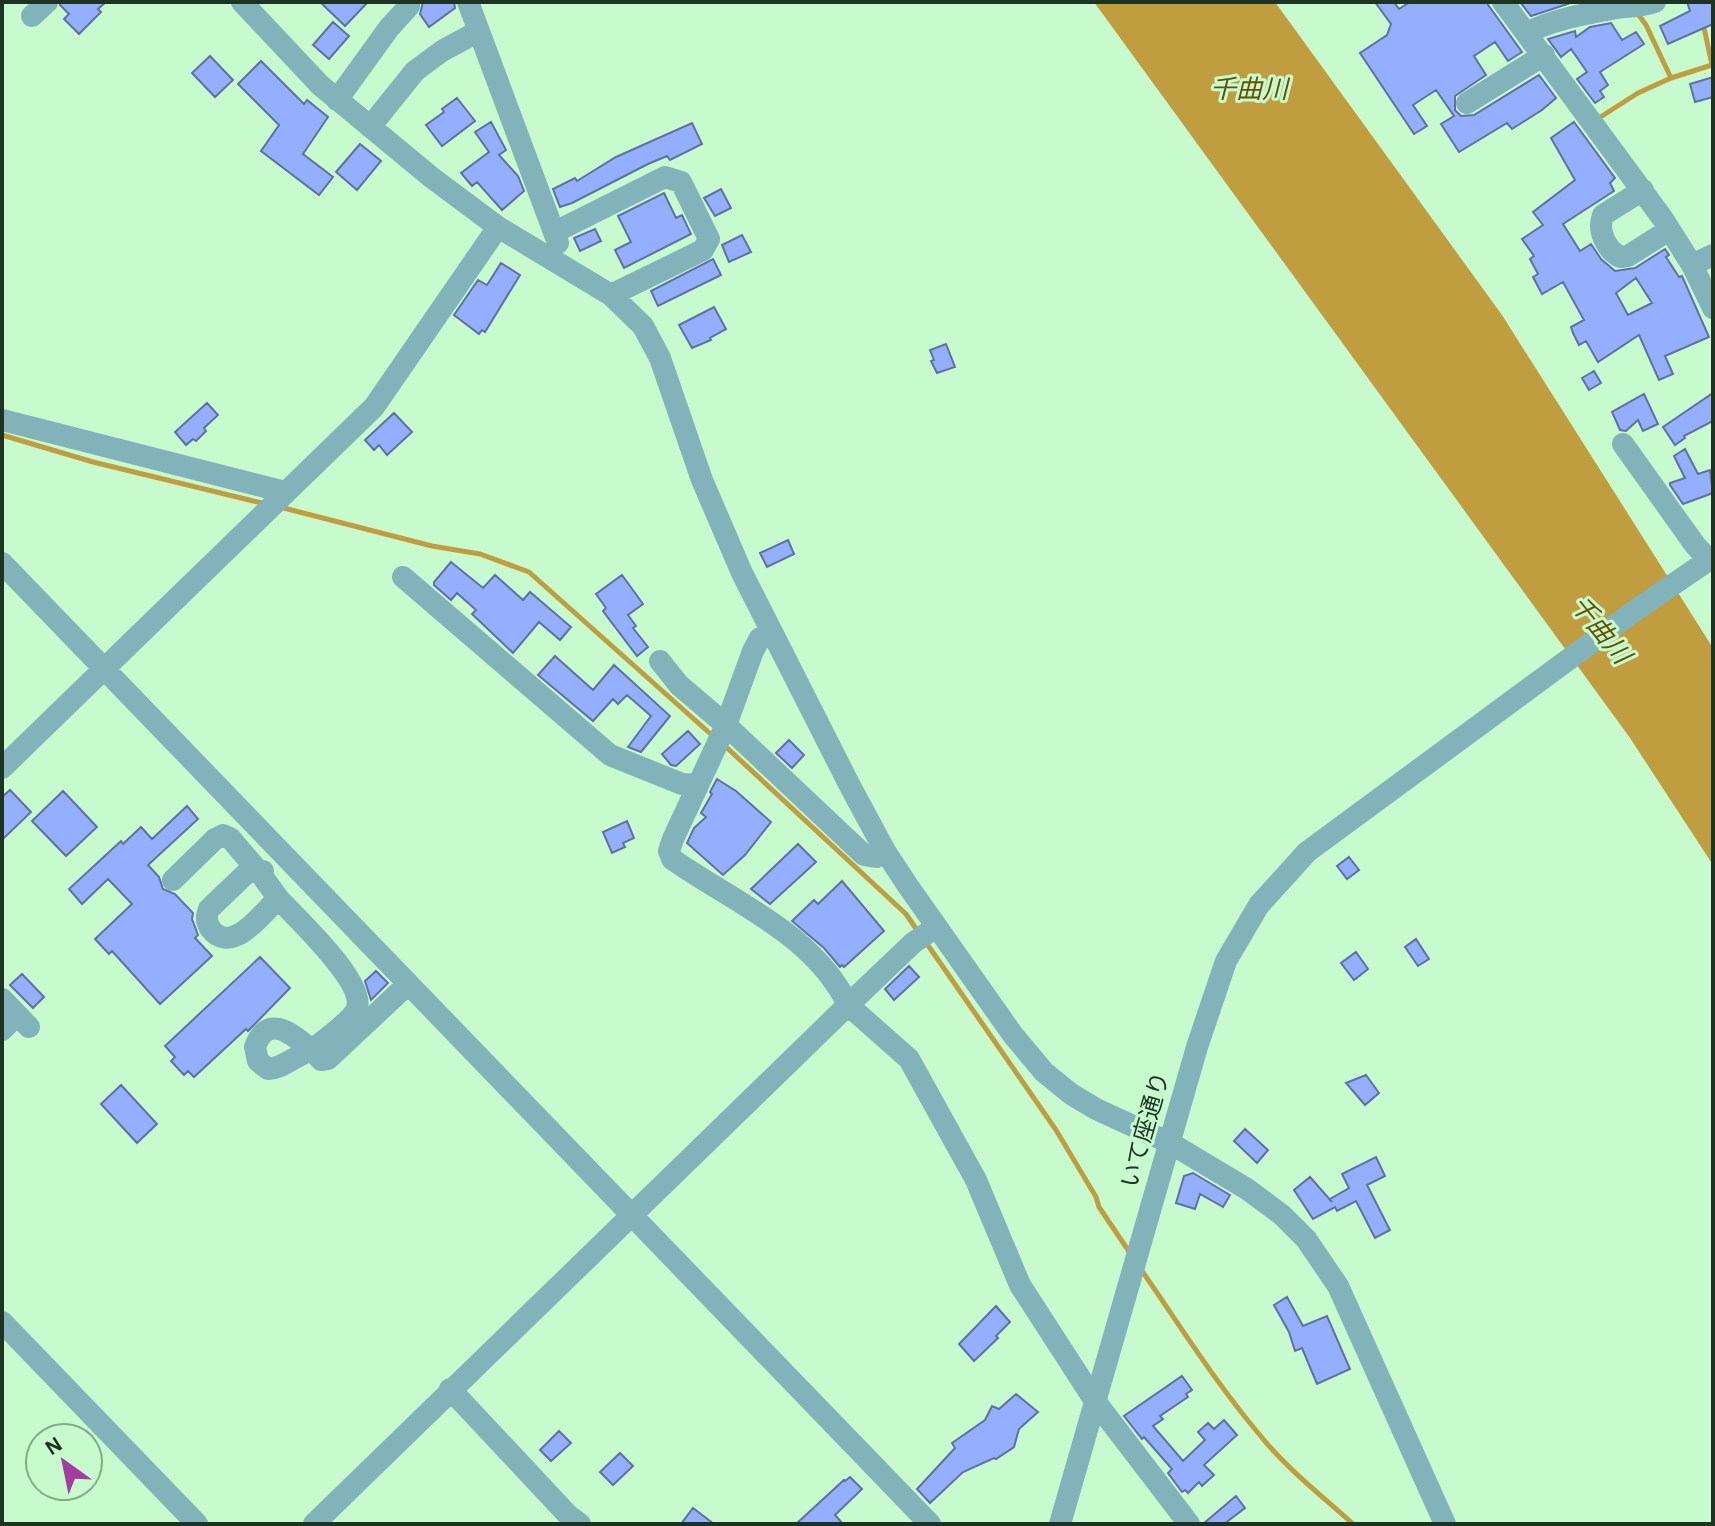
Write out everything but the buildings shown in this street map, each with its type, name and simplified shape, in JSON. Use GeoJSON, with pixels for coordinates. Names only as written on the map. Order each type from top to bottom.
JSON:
{"type":"FeatureCollection","features":[{"type":"Feature","properties":{"kind":"street"},"geometry":{"type":"LineString","coordinates":[[242,2],[296,62],[337,100],[441,186],[498,227],[611,295],[631,312],[652,342],[670,384],[702,480],[742,573],[926,934],[1044,1072],[1071,1094],[1170,1143],[1247,1189],[1296,1228],[1338,1286],[1445,1524]]}},
{"type":"Feature","properties":{"kind":"street"},"geometry":{"type":"LineString","coordinates":[[337,100],[409,2]]}},
{"type":"Feature","properties":{"kind":"street"},"geometry":{"type":"LineString","coordinates":[[468,2],[555,232],[562,264]]}},
{"type":"Feature","properties":{"kind":"street"},"geometry":{"type":"LineString","coordinates":[[1503,2],[1643,190],[1692,265],[1713,308]]}},
{"type":"Feature","properties":{"kind":"street"},"geometry":{"type":"LineString","coordinates":[[1527,33],[1577,17],[1620,7],[1640,8],[1655,2]]}},
{"type":"Feature","properties":{"kind":"street"},"geometry":{"type":"LineString","coordinates":[[370,127],[415,71],[442,51],[479,31]]}},
{"type":"Feature","properties":{"kind":"street"},"geometry":{"type":"LineString","coordinates":[[1467,103],[1544,55]]}},
{"type":"Feature","properties":{"kind":"street"},"geometry":{"type":"LineString","coordinates":[[555,232],[665,177],[681,182],[709,239],[703,250],[611,295]]}},
{"type":"Feature","properties":{"kind":"street"},"geometry":{"type":"LineString","coordinates":[[1643,190],[1603,215],[1600,230],[1613,253],[1620,257],[1628,256],[1669,230]]}},
{"type":"Feature","properties":{"kind":"street"},"geometry":{"type":"LineString","coordinates":[[2,768],[374,407],[498,227]]}},
{"type":"Feature","properties":{"kind":"street"},"geometry":{"type":"LineString","coordinates":[[1692,265],[1713,255]]}},
{"type":"Feature","properties":{"kind":"street"},"geometry":{"type":"LineString","coordinates":[[2,420],[277,500]]}},
{"type":"Feature","properties":{"kind":"street"},"geometry":{"type":"LineString","coordinates":[[1623,444],[1709,561]]}},
{"type":"Feature","properties":{"kind":"street","name":"いて座通り"},"geometry":{"type":"LineString","coordinates":[[1060,1524],[1197,1047],[1226,961],[1259,905],[1307,852],[1709,561]]}},
{"type":"Feature","properties":{"kind":"street"},"geometry":{"type":"LineString","coordinates":[[2,563],[930,1524]]}},
{"type":"Feature","properties":{"kind":"street"},"geometry":{"type":"LineString","coordinates":[[403,577],[610,755],[682,784],[697,785]]}},
{"type":"Feature","properties":{"kind":"street"},"geometry":{"type":"LineString","coordinates":[[772,632],[760,638],[753,651],[721,735],[673,839],[669,851],[672,859],[792,937],[812,957],[848,1005],[909,1059],[976,1180],[1020,1285],[1095,1401],[1189,1524]]}},
{"type":"Feature","properties":{"kind":"street"},"geometry":{"type":"LineString","coordinates":[[660,661],[721,735],[864,855],[876,857],[885,851]]}},
{"type":"Feature","properties":{"kind":"street"},"geometry":{"type":"LineString","coordinates":[[173,880],[215,839],[223,835],[230,838],[278,898],[345,971],[358,997],[356,1010],[312,1050],[321,1060],[336,1054],[408,984]]}},
{"type":"Feature","properties":{"kind":"street"},"geometry":{"type":"LineString","coordinates":[[278,898],[236,936],[221,937],[208,925],[206,917],[209,909],[281,854]]}},
{"type":"Feature","properties":{"kind":"street"},"geometry":{"type":"LineString","coordinates":[[314,1524],[848,1005],[926,934]]}},
{"type":"Feature","properties":{"kind":"street"},"geometry":{"type":"LineString","coordinates":[[2,1322],[197,1524]]}},
{"type":"Feature","properties":{"kind":"street"},"geometry":{"type":"LineString","coordinates":[[450,1389],[568,1515],[580,1524]]}},
{"type":"Feature","properties":{"kind":"water","name":"千曲川"},"geometry":{"type":"Polygon","coordinates":[[[1094,2],[1275,2],[1502,315],[1713,648],[1713,865],[1630,738],[1094,2]]]}},
{"type":"Feature","properties":{"kind":"waterway"},"geometry":{"type":"LineString","coordinates":[[1602,116],[1638,93],[1671,78],[1638,14]]}},
{"type":"Feature","properties":{"kind":"waterway"},"geometry":{"type":"LineString","coordinates":[[1671,78],[1712,65],[1703,23]]}},
{"type":"Feature","properties":{"kind":"waterway"},"geometry":{"type":"LineString","coordinates":[[2,435],[93,462],[266,504]]}},
{"type":"Feature","properties":{"kind":"waterway"},"geometry":{"type":"LineString","coordinates":[[280,507],[432,546],[480,554],[529,572],[714,737]]}},
{"type":"Feature","properties":{"kind":"waterway"},"geometry":{"type":"LineString","coordinates":[[725,746],[906,914],[919,933]]}},
{"type":"Feature","properties":{"kind":"waterway"},"geometry":{"type":"LineString","coordinates":[[925,941],[1056,1130],[1099,1207],[1130,1253]]}},
{"type":"Feature","properties":{"kind":"waterway"},"geometry":{"type":"LineString","coordinates":[[1140,1268],[1212,1373],[1259,1434],[1292,1470],[1353,1524]]}}]}
